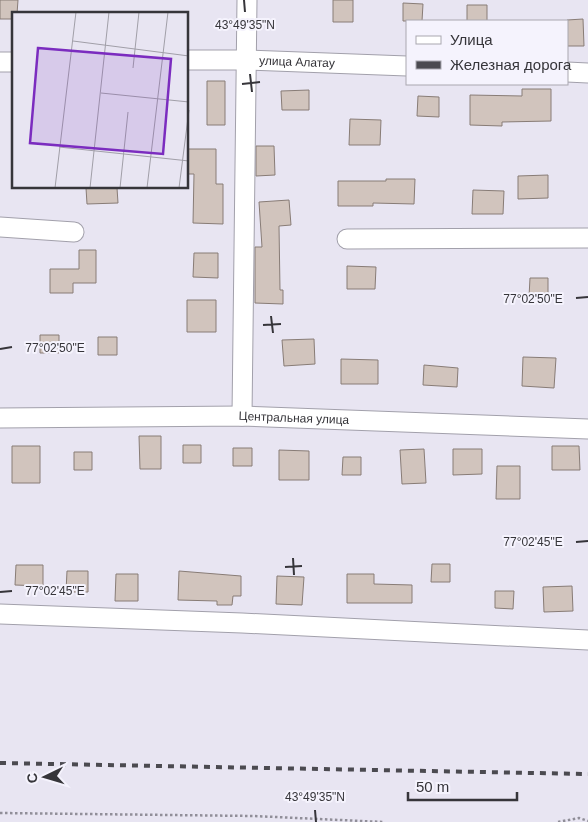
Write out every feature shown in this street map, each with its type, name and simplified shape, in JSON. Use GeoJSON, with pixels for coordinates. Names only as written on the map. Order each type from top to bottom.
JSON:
{"type":"FeatureCollection","features":[{"type":"Feature","properties":{"kind":"street"},"geometry":{"type":"LineString","coordinates":[[242,416],[247,0]]}},
{"type":"Feature","properties":{"kind":"street","name":"улица Алатау"},"geometry":{"type":"LineString","coordinates":[[189,60],[246,60],[406,66]]}},
{"type":"Feature","properties":{"kind":"street"},"geometry":{"type":"LineString","coordinates":[[568,72],[588,72]]}},
{"type":"Feature","properties":{"kind":"street"},"geometry":{"type":"LineString","coordinates":[[0,227],[74,232]]}},
{"type":"Feature","properties":{"kind":"street"},"geometry":{"type":"LineString","coordinates":[[346,239],[588,238]]}},
{"type":"Feature","properties":{"kind":"street","name":"Центральная улица"},"geometry":{"type":"LineString","coordinates":[[0,418],[242,416],[588,429]]}},
{"type":"Feature","properties":{"kind":"street"},"geometry":{"type":"LineString","coordinates":[[0,614],[242,623],[588,640]]}},
{"type":"Feature","properties":{"kind":"path"},"geometry":{"type":"LineString","coordinates":[[0,813],[254,816],[383,822]]}},
{"type":"Feature","properties":{"kind":"path"},"geometry":{"type":"LineString","coordinates":[[558,822],[580,818],[588,821]]}},
{"type":"Feature","properties":{"kind":"building"},"geometry":{"type":"Polygon","coordinates":[[[0,0],[18,0],[17,12],[12,12],[12,19],[0,19],[0,0]]]}},
{"type":"Feature","properties":{"kind":"building"},"geometry":{"type":"Polygon","coordinates":[[[333,0],[353,0],[353,22],[333,22],[333,0]]]}},
{"type":"Feature","properties":{"kind":"building"},"geometry":{"type":"Polygon","coordinates":[[[403,3],[423,4],[422,20],[403,21],[403,3]]]}},
{"type":"Feature","properties":{"kind":"building"},"geometry":{"type":"Polygon","coordinates":[[[467,5],[487,5],[487,20],[467,20],[467,5]]]}},
{"type":"Feature","properties":{"kind":"building"},"geometry":{"type":"Polygon","coordinates":[[[583,19],[584,46],[568,46],[567,20],[583,19]]]}},
{"type":"Feature","properties":{"kind":"building"},"geometry":{"type":"Polygon","coordinates":[[[207,81],[225,81],[225,125],[207,125],[207,81]]]}},
{"type":"Feature","properties":{"kind":"building"},"geometry":{"type":"Polygon","coordinates":[[[522,89],[551,89],[551,121],[502,122],[502,126],[470,125],[470,95],[522,96],[522,89]]]}},
{"type":"Feature","properties":{"kind":"building"},"geometry":{"type":"Polygon","coordinates":[[[309,90],[309,110],[282,110],[281,91],[309,90]]]}},
{"type":"Feature","properties":{"kind":"building"},"geometry":{"type":"Polygon","coordinates":[[[418,96],[439,97],[439,117],[417,116],[418,96]]]}},
{"type":"Feature","properties":{"kind":"building"},"geometry":{"type":"Polygon","coordinates":[[[350,119],[381,120],[380,145],[349,145],[350,119]]]}},
{"type":"Feature","properties":{"kind":"building"},"geometry":{"type":"Polygon","coordinates":[[[256,146],[274,146],[275,175],[256,176],[256,146]]]}},
{"type":"Feature","properties":{"kind":"building"},"geometry":{"type":"Polygon","coordinates":[[[189,149],[216,149],[216,184],[223,184],[223,224],[193,223],[194,174],[189,174],[189,149]]]}},
{"type":"Feature","properties":{"kind":"building"},"geometry":{"type":"Polygon","coordinates":[[[548,175],[548,198],[518,199],[518,176],[548,175]]]}},
{"type":"Feature","properties":{"kind":"building"},"geometry":{"type":"Polygon","coordinates":[[[386,179],[415,179],[414,204],[373,203],[373,206],[338,206],[338,181],[386,181],[386,179]]]}},
{"type":"Feature","properties":{"kind":"building"},"geometry":{"type":"Polygon","coordinates":[[[86,189],[117,189],[118,203],[87,204],[86,189]]]}},
{"type":"Feature","properties":{"kind":"building"},"geometry":{"type":"Polygon","coordinates":[[[473,190],[504,191],[503,214],[472,214],[473,190]]]}},
{"type":"Feature","properties":{"kind":"building"},"geometry":{"type":"Polygon","coordinates":[[[289,200],[291,225],[279,226],[280,290],[283,290],[283,304],[255,303],[255,247],[262,247],[259,202],[289,200]]]}},
{"type":"Feature","properties":{"kind":"building"},"geometry":{"type":"Polygon","coordinates":[[[79,250],[96,250],[96,283],[73,283],[73,293],[50,293],[50,269],[79,269],[79,250]]]}},
{"type":"Feature","properties":{"kind":"building"},"geometry":{"type":"Polygon","coordinates":[[[194,253],[218,253],[218,278],[193,277],[194,253]]]}},
{"type":"Feature","properties":{"kind":"building"},"geometry":{"type":"Polygon","coordinates":[[[347,266],[376,267],[375,289],[347,289],[347,266]]]}},
{"type":"Feature","properties":{"kind":"building"},"geometry":{"type":"Polygon","coordinates":[[[530,278],[548,278],[548,297],[529,297],[530,278]]]}},
{"type":"Feature","properties":{"kind":"building"},"geometry":{"type":"Polygon","coordinates":[[[187,300],[216,300],[216,332],[187,332],[187,300]]]}},
{"type":"Feature","properties":{"kind":"building"},"geometry":{"type":"Polygon","coordinates":[[[40,335],[59,335],[59,353],[40,353],[40,335]]]}},
{"type":"Feature","properties":{"kind":"building"},"geometry":{"type":"Polygon","coordinates":[[[98,337],[117,337],[117,355],[98,355],[98,337]]]}},
{"type":"Feature","properties":{"kind":"building"},"geometry":{"type":"Polygon","coordinates":[[[314,339],[315,364],[284,366],[282,340],[314,339]]]}},
{"type":"Feature","properties":{"kind":"building"},"geometry":{"type":"Polygon","coordinates":[[[523,357],[556,358],[554,388],[522,386],[523,357]]]}},
{"type":"Feature","properties":{"kind":"building"},"geometry":{"type":"Polygon","coordinates":[[[341,359],[378,360],[378,384],[341,384],[341,359]]]}},
{"type":"Feature","properties":{"kind":"building"},"geometry":{"type":"Polygon","coordinates":[[[424,365],[458,368],[457,387],[423,385],[424,365]]]}},
{"type":"Feature","properties":{"kind":"building"},"geometry":{"type":"Polygon","coordinates":[[[139,436],[161,436],[161,469],[140,469],[139,436]]]}},
{"type":"Feature","properties":{"kind":"building"},"geometry":{"type":"Polygon","coordinates":[[[183,445],[201,445],[201,463],[183,463],[183,445]]]}},
{"type":"Feature","properties":{"kind":"building"},"geometry":{"type":"Polygon","coordinates":[[[12,446],[40,446],[40,483],[12,483],[12,446]]]}},
{"type":"Feature","properties":{"kind":"building"},"geometry":{"type":"Polygon","coordinates":[[[552,446],[579,446],[580,470],[552,470],[552,446]]]}},
{"type":"Feature","properties":{"kind":"building"},"geometry":{"type":"Polygon","coordinates":[[[233,448],[252,448],[252,466],[233,466],[233,448]]]}},
{"type":"Feature","properties":{"kind":"building"},"geometry":{"type":"Polygon","coordinates":[[[424,449],[426,483],[402,484],[400,450],[424,449]]]}},
{"type":"Feature","properties":{"kind":"building"},"geometry":{"type":"Polygon","coordinates":[[[453,449],[482,449],[482,474],[453,475],[453,449]]]}},
{"type":"Feature","properties":{"kind":"building"},"geometry":{"type":"Polygon","coordinates":[[[279,450],[309,451],[309,480],[279,480],[279,450]]]}},
{"type":"Feature","properties":{"kind":"building"},"geometry":{"type":"Polygon","coordinates":[[[74,452],[92,452],[92,470],[74,470],[74,452]]]}},
{"type":"Feature","properties":{"kind":"building"},"geometry":{"type":"Polygon","coordinates":[[[343,457],[361,457],[361,475],[342,475],[343,457]]]}},
{"type":"Feature","properties":{"kind":"building"},"geometry":{"type":"Polygon","coordinates":[[[497,466],[520,466],[520,499],[496,499],[497,466]]]}},
{"type":"Feature","properties":{"kind":"building"},"geometry":{"type":"Polygon","coordinates":[[[432,564],[450,564],[450,582],[431,582],[432,564]]]}},
{"type":"Feature","properties":{"kind":"building"},"geometry":{"type":"Polygon","coordinates":[[[16,565],[43,565],[43,586],[15,585],[16,565]]]}},
{"type":"Feature","properties":{"kind":"building"},"geometry":{"type":"Polygon","coordinates":[[[67,571],[88,571],[88,592],[66,592],[67,571]]]}},
{"type":"Feature","properties":{"kind":"building"},"geometry":{"type":"Polygon","coordinates":[[[179,571],[241,576],[241,596],[233,596],[232,605],[217,605],[217,601],[178,600],[179,571]]]}},
{"type":"Feature","properties":{"kind":"building"},"geometry":{"type":"Polygon","coordinates":[[[116,574],[138,574],[138,601],[115,601],[116,574]]]}},
{"type":"Feature","properties":{"kind":"building"},"geometry":{"type":"Polygon","coordinates":[[[347,574],[374,574],[374,584],[412,585],[412,603],[347,603],[347,574]]]}},
{"type":"Feature","properties":{"kind":"building"},"geometry":{"type":"Polygon","coordinates":[[[277,576],[304,577],[302,605],[276,604],[277,576]]]}},
{"type":"Feature","properties":{"kind":"building"},"geometry":{"type":"Polygon","coordinates":[[[572,586],[573,611],[544,612],[543,587],[572,586]]]}},
{"type":"Feature","properties":{"kind":"building"},"geometry":{"type":"Polygon","coordinates":[[[495,591],[514,591],[513,609],[495,608],[495,591]]]}},
{"type":"Feature","properties":{"kind":"railway"},"geometry":{"type":"LineString","coordinates":[[0,763],[588,774]]}}]}
